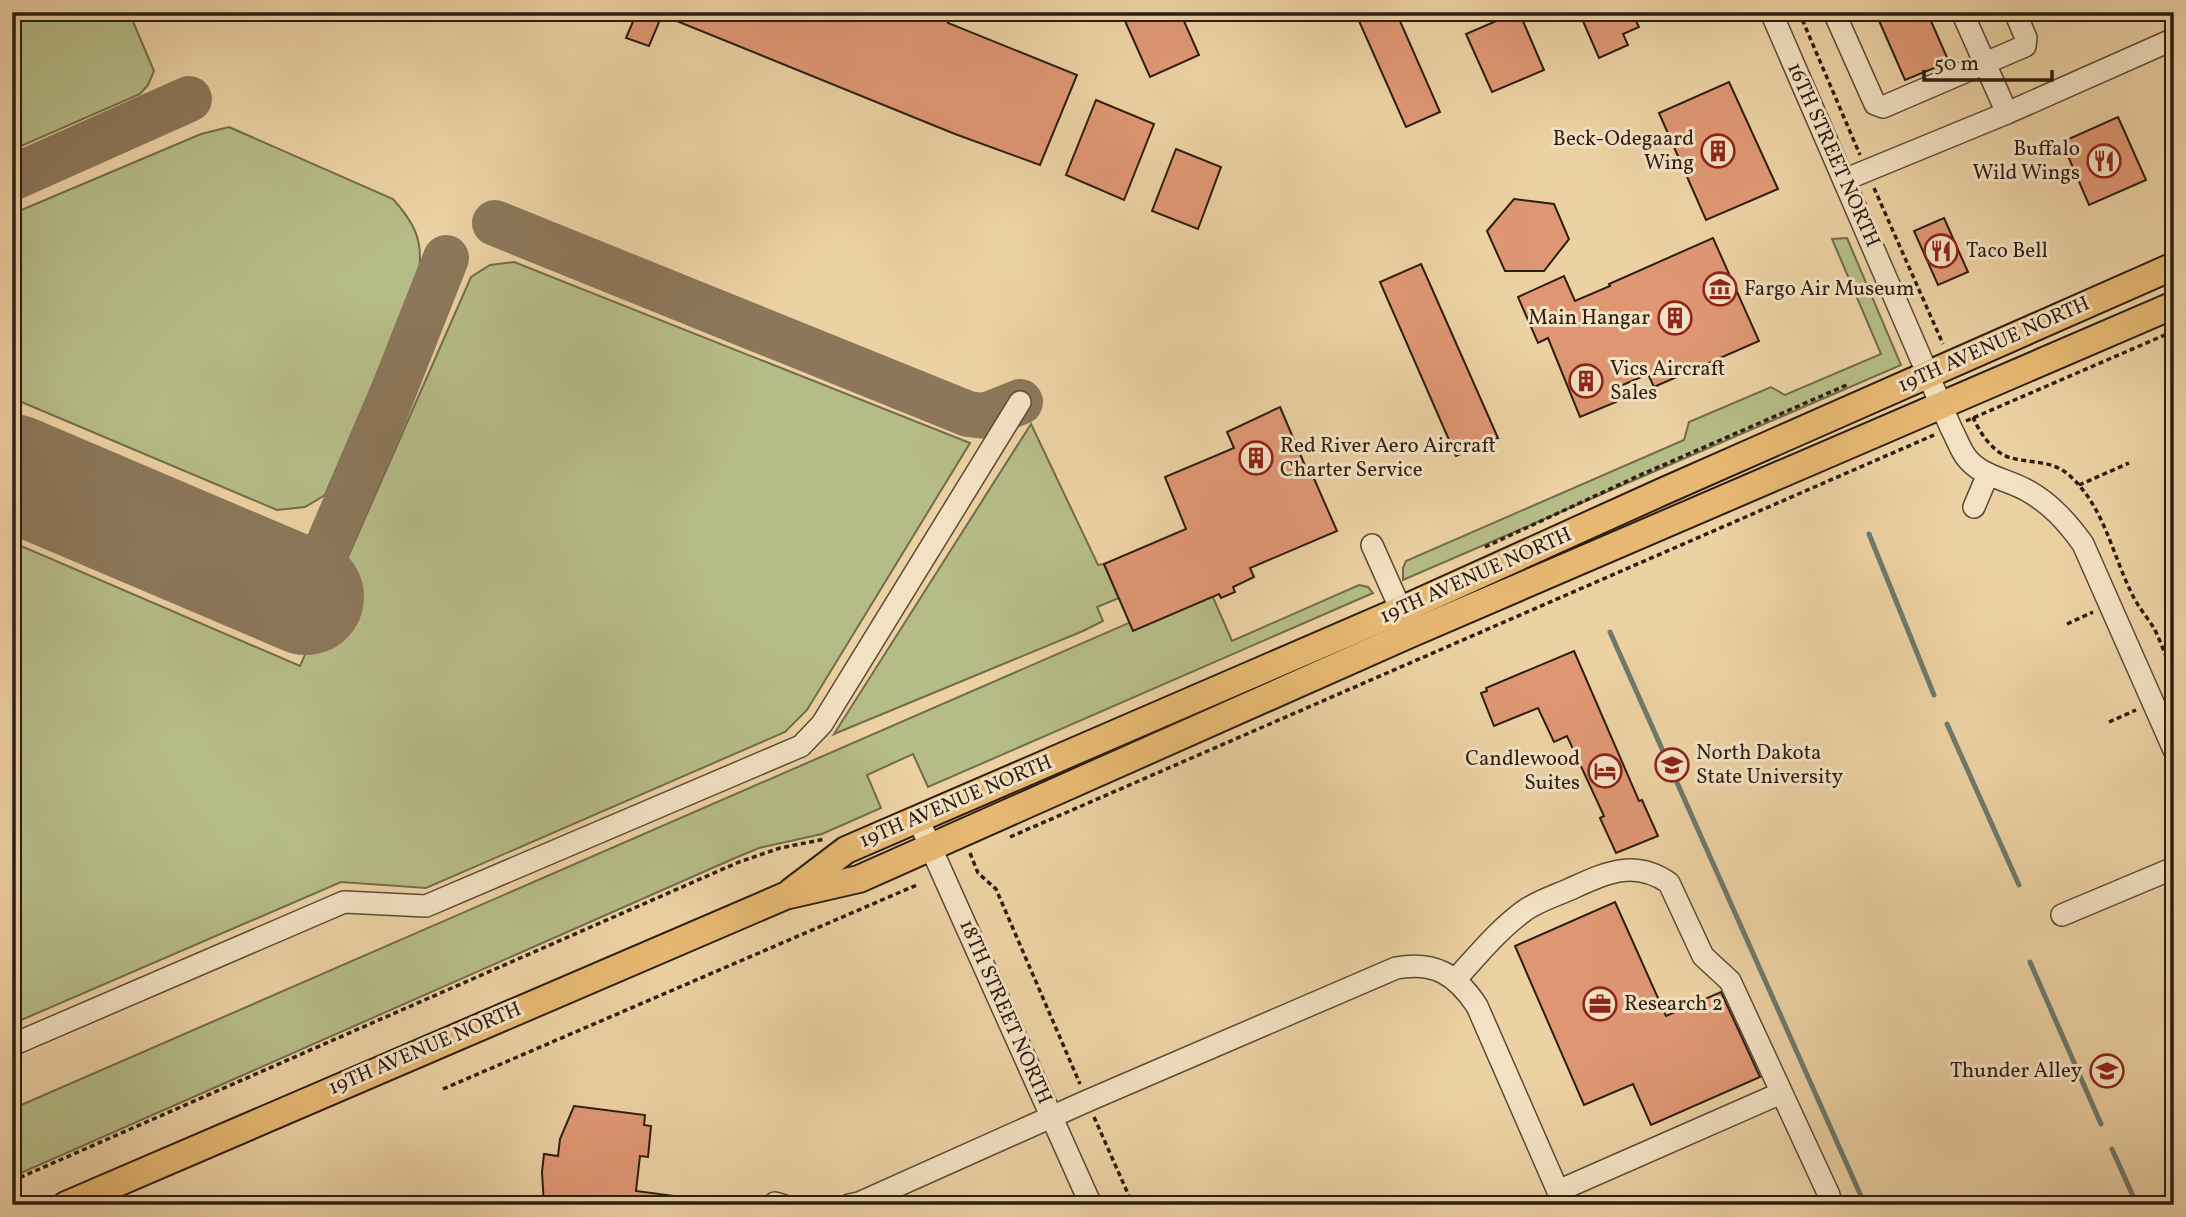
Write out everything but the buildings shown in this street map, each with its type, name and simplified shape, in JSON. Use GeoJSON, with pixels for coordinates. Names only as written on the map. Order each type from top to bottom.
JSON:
{"type":"FeatureCollection","features":[{"type":"Feature","properties":{"kind":"main road","name":"19TH AVENUE NORTH"},"geometry":{"type":"LineString","coordinates":[[785,896],[846,850],[1401,610],[2174,266]]}},
{"type":"Feature","properties":{"kind":"main road","name":"19TH AVENUE NORTH"},"geometry":{"type":"LineString","coordinates":[[66,1205],[785,896],[859,879],[1410,634],[1947,416],[2174,305]]}},
{"type":"Feature","properties":{"kind":"street"},"geometry":{"type":"LineString","coordinates":[[1835,12],[1875,104],[1884,107],[2025,46],[2026,38],[2015,12]]}},
{"type":"Feature","properties":{"kind":"street"},"geometry":{"type":"LineString","coordinates":[[1962,12],[2007,113]]}},
{"type":"Feature","properties":{"kind":"street","name":"16TH STREET NORTH"},"geometry":{"type":"LineString","coordinates":[[1774,13],[1947,416],[1967,458],[1988,474]]}},
{"type":"Feature","properties":{"kind":"street"},"geometry":{"type":"LineString","coordinates":[[1844,180],[2007,113],[2174,39]]}},
{"type":"Feature","properties":{"kind":"street"},"geometry":{"type":"LineString","coordinates":[[12,1045],[344,902],[426,906],[801,746],[822,724],[1020,402]]}},
{"type":"Feature","properties":{"kind":"street"},"geometry":{"type":"LineString","coordinates":[[1974,507],[1988,474],[2026,490],[2051,506],[2068,523],[2082,544],[2174,750]]}},
{"type":"Feature","properties":{"kind":"street"},"geometry":{"type":"LineString","coordinates":[[1372,545],[1401,610]]}},
{"type":"Feature","properties":{"kind":"street","name":"18TH STREET NORTH"},"geometry":{"type":"LineString","coordinates":[[918,819],[1091,1205]]}},
{"type":"Feature","properties":{"kind":"street"},"geometry":{"type":"LineString","coordinates":[[2062,915],[2174,868]]}},
{"type":"Feature","properties":{"kind":"street"},"geometry":{"type":"LineString","coordinates":[[1455,980],[1501,930],[1526,909],[1607,873],[1625,869],[1659,876],[1669,883],[1703,956],[1730,981],[1829,1195],[1831,1205]]}},
{"type":"Feature","properties":{"kind":"street"},"geometry":{"type":"LineString","coordinates":[[854,1204],[1396,968],[1414,965],[1429,966],[1467,990],[1477,1006],[1561,1198],[1781,1093]]}},
{"type":"Feature","properties":{"kind":"path"},"geometry":{"type":"LineString","coordinates":[[1006,838],[1947,416],[2174,331]]}},
{"type":"Feature","properties":{"kind":"path"},"geometry":{"type":"LineString","coordinates":[[2079,485],[2129,463]]}},
{"type":"Feature","properties":{"kind":"path"},"geometry":{"type":"LineString","coordinates":[[1476,552],[1496,540],[1638,476]]}},
{"type":"Feature","properties":{"kind":"path"},"geometry":{"type":"LineString","coordinates":[[12,1181],[738,862],[780,848],[826,839]]}},
{"type":"Feature","properties":{"kind":"path"},"geometry":{"type":"LineString","coordinates":[[974,847],[969,850],[970,859],[978,873],[996,888],[1133,1205]]}},
{"type":"Feature","properties":{"kind":"path"},"geometry":{"type":"LineString","coordinates":[[443,1089],[919,884]]}},
{"type":"Feature","properties":{"kind":"green space"},"geometry":{"type":"Polygon","coordinates":[[[12,12],[129,12],[154,71],[148,85],[140,94],[12,150],[12,12]]]}},
{"type":"Feature","properties":{"kind":"green space"},"geometry":{"type":"Polygon","coordinates":[[[229,127],[393,199],[408,218],[419,245],[418,279],[325,495],[305,507],[277,510],[12,398],[12,214],[201,134],[229,127]]]}},
{"type":"Feature","properties":{"kind":"green space"},"geometry":{"type":"Polygon","coordinates":[[[1847,238],[1901,365],[1403,580],[1406,561],[1684,440],[1689,422],[1771,387],[1785,395],[1881,354],[1832,239],[1847,238]]]}},
{"type":"Feature","properties":{"kind":"green space"},"geometry":{"type":"Polygon","coordinates":[[[514,262],[970,443],[807,710],[785,732],[426,888],[341,882],[12,1024],[12,542],[300,666],[471,277],[490,265],[514,262]]]}},
{"type":"Feature","properties":{"kind":"green space"},"geometry":{"type":"Polygon","coordinates":[[[1031,424],[1098,565],[1104,564],[1119,598],[1097,607],[1103,621],[1083,631],[834,734],[1031,424]]]}},
{"type":"Feature","properties":{"kind":"green space"},"geometry":{"type":"Polygon","coordinates":[[[1359,585],[1368,587],[1373,593],[928,787],[913,754],[867,775],[881,808],[822,834],[759,848],[735,858],[12,1177],[12,1109],[1209,588],[1232,641],[1359,585]]]}},
{"type":"Feature","properties":{"kind":"waterway"},"geometry":{"type":"LineString","coordinates":[[1869,534],[1934,695]]}},
{"type":"Feature","properties":{"kind":"waterway"},"geometry":{"type":"LineString","coordinates":[[1610,632],[1865,1205]]}},
{"type":"Feature","properties":{"kind":"waterway"},"geometry":{"type":"LineString","coordinates":[[1947,724],[2019,885]]}},
{"type":"Feature","properties":{"kind":"waterway"},"geometry":{"type":"LineString","coordinates":[[2030,962],[2101,1124]]}},
{"type":"Feature","properties":{"kind":"waterway"},"geometry":{"type":"LineString","coordinates":[[2112,1149],[2137,1205]]}},
{"type":"Feature","properties":{"kind":"taxiway"},"geometry":{"type":"LineString","coordinates":[[12,178],[189,99]]}},
{"type":"Feature","properties":{"kind":"taxiway"},"geometry":{"type":"LineString","coordinates":[[495,223],[968,414],[985,416],[1020,402]]}},
{"type":"Feature","properties":{"kind":"taxiway"},"geometry":{"type":"LineString","coordinates":[[306,597],[384,415],[446,258]]}},
{"type":"Feature","properties":{"kind":"runway"},"geometry":{"type":"LineString","coordinates":[[12,472],[306,597]]}},
{"type":"Feature","properties":{"kind":"place","name":"Beck-Odegaard Wing"},"geometry":{"type":"Point","coordinates":[1718,151]}},
{"type":"Feature","properties":{"kind":"place","name":"Buffalo Wild Wings"},"geometry":{"type":"Point","coordinates":[2104,161]}},
{"type":"Feature","properties":{"kind":"place","name":"Taco Bell"},"geometry":{"type":"Point","coordinates":[1941,251]}},
{"type":"Feature","properties":{"kind":"place","name":"Fargo Air Museum"},"geometry":{"type":"Point","coordinates":[1720,289]}},
{"type":"Feature","properties":{"kind":"place","name":"Main Hangar"},"geometry":{"type":"Point","coordinates":[1675,318]}},
{"type":"Feature","properties":{"kind":"place","name":"Vics Aircraft Sales"},"geometry":{"type":"Point","coordinates":[1586,381]}},
{"type":"Feature","properties":{"kind":"place","name":"Red River Aero Aircraft Charter Service"},"geometry":{"type":"Point","coordinates":[1256,458]}},
{"type":"Feature","properties":{"kind":"place","name":"North Dakota State University"},"geometry":{"type":"Point","coordinates":[1672,765]}},
{"type":"Feature","properties":{"kind":"place","name":"Candlewood Suites"},"geometry":{"type":"Point","coordinates":[1605,771]}},
{"type":"Feature","properties":{"kind":"place","name":"Research 2"},"geometry":{"type":"Point","coordinates":[1600,1004]}},
{"type":"Feature","properties":{"kind":"place","name":"Thunder Alley"},"geometry":{"type":"Point","coordinates":[2107,1071]}}]}
